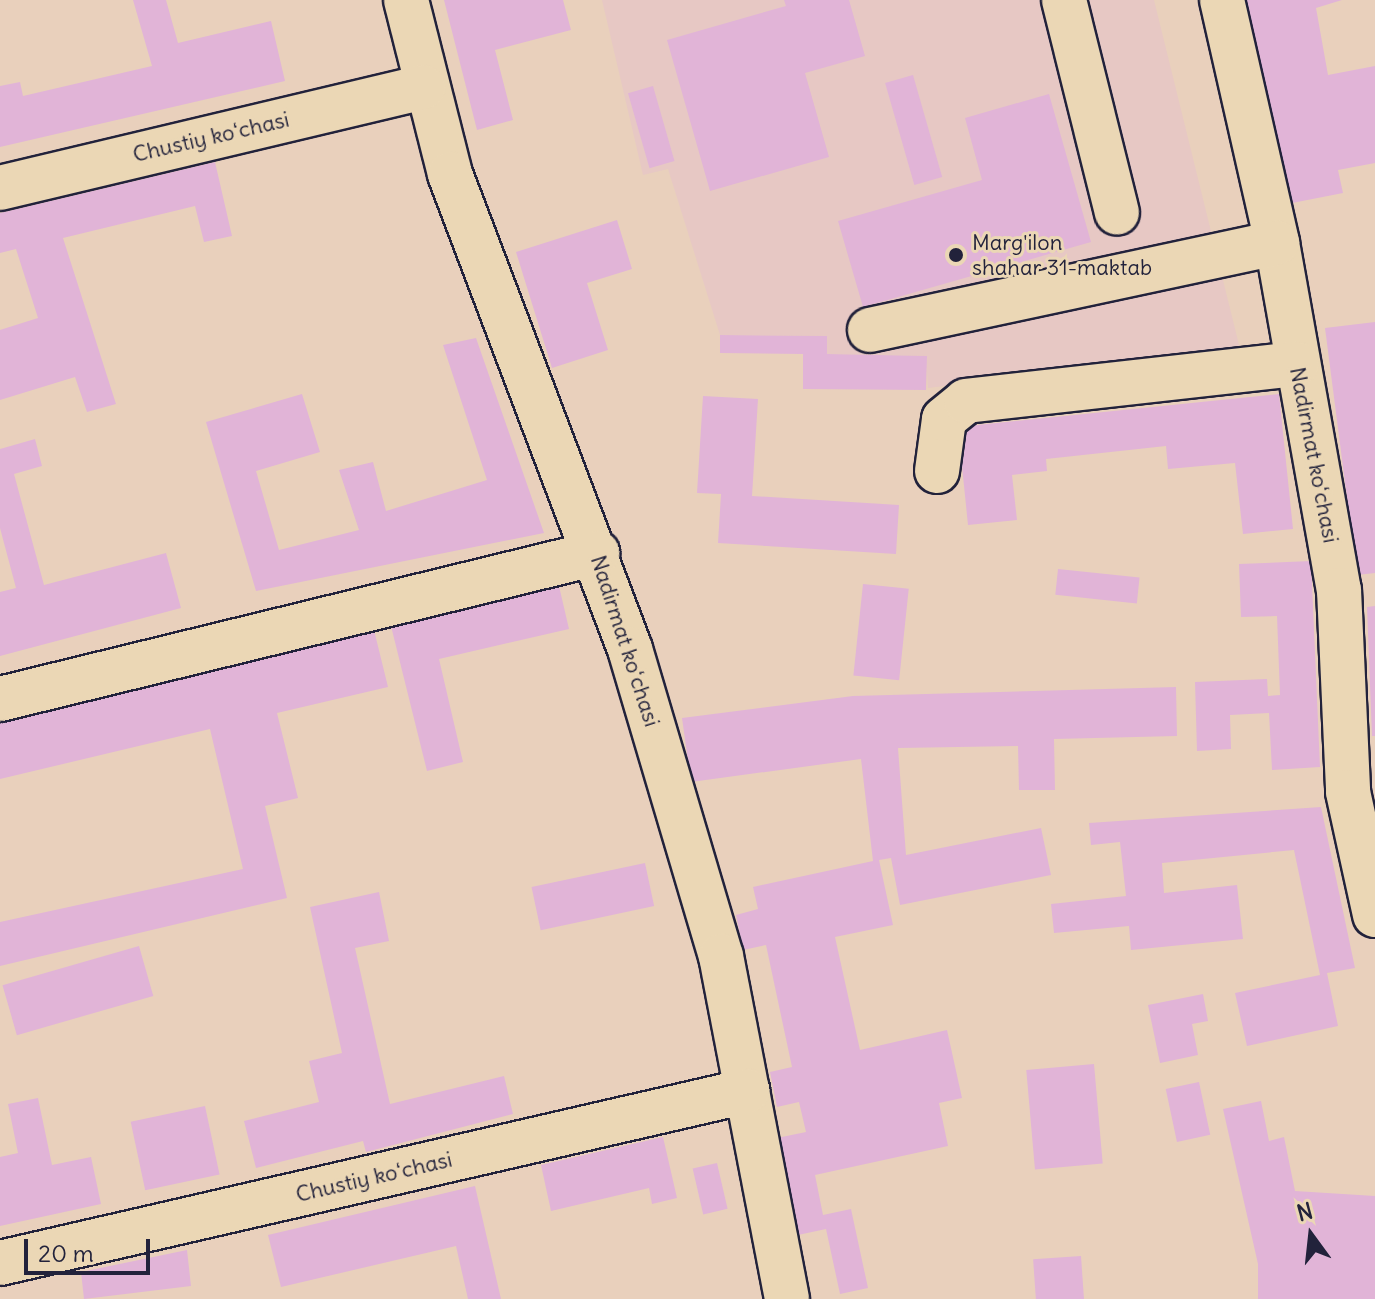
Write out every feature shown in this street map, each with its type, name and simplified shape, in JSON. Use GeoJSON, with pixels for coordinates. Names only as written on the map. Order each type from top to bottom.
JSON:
{"type":"FeatureCollection","features":[{"type":"Feature","properties":{"kind":"street","name":"Nadirmat koʻchasi"},"geometry":{"type":"LineString","coordinates":[[406,0],[423,87],[597,553],[721,956],[787,1299]]}},
{"type":"Feature","properties":{"kind":"street"},"geometry":{"type":"LineString","coordinates":[[1064,0],[1117,213]]}},
{"type":"Feature","properties":{"kind":"street","name":"Nadirmat koʻchasi"},"geometry":{"type":"LineString","coordinates":[[1222,0],[1277,243],[1339,590],[1348,792],[1375,915]]}},
{"type":"Feature","properties":{"kind":"street","name":"Chustiy koʻchasi"},"geometry":{"type":"LineString","coordinates":[[0,188],[423,87]]}},
{"type":"Feature","properties":{"kind":"street"},"geometry":{"type":"LineString","coordinates":[[870,330],[1277,243]]}},
{"type":"Feature","properties":{"kind":"street"},"geometry":{"type":"LineString","coordinates":[[937,471],[944,419],[966,401],[1297,364]]}},
{"type":"Feature","properties":{"kind":"street"},"geometry":{"type":"LineString","coordinates":[[0,699],[597,553]]}},
{"type":"Feature","properties":{"kind":"street","name":"Chustiy koʻchasi"},"geometry":{"type":"LineString","coordinates":[[0,1263],[747,1091]]}},
{"type":"Feature","properties":{"kind":"shaded area","name":"Marg'ilon shahar 31-maktab"},"geometry":{"type":"Polygon","coordinates":[[[602,0],[1154,0],[1240,349],[928,388],[926,356],[827,354],[827,336],[720,335],[668,169],[643,175],[602,0]]]}},
{"type":"Feature","properties":{"kind":"building"},"geometry":{"type":"Polygon","coordinates":[[[133,0],[166,0],[178,43],[271,21],[285,81],[0,147],[0,86],[20,82],[23,96],[152,66],[133,0]]]}},
{"type":"Feature","properties":{"kind":"building"},"geometry":{"type":"Polygon","coordinates":[[[444,0],[563,0],[571,30],[495,50],[513,120],[477,130],[444,0]]]}},
{"type":"Feature","properties":{"kind":"building"},"geometry":{"type":"Polygon","coordinates":[[[784,0],[849,0],[865,56],[805,73],[829,157],[710,191],[667,40],[786,6],[784,0]]]}},
{"type":"Feature","properties":{"kind":"building"},"geometry":{"type":"Polygon","coordinates":[[[1243,0],[1342,0],[1316,8],[1328,75],[1375,66],[1375,163],[1338,170],[1343,193],[1282,205],[1243,0]]]}},
{"type":"Feature","properties":{"kind":"building"},"geometry":{"type":"Polygon","coordinates":[[[913,75],[942,177],[914,185],[885,83],[913,75]]]}},
{"type":"Feature","properties":{"kind":"building"},"geometry":{"type":"Polygon","coordinates":[[[653,86],[674,161],[650,168],[628,93],[653,86]]]}},
{"type":"Feature","properties":{"kind":"building"},"geometry":{"type":"Polygon","coordinates":[[[1049,94],[1091,242],[863,307],[838,221],[982,180],[965,118],[1049,94]]]}},
{"type":"Feature","properties":{"kind":"building"},"geometry":{"type":"Polygon","coordinates":[[[215,162],[232,236],[204,242],[195,206],[63,238],[116,404],[87,412],[75,377],[0,400],[0,330],[38,318],[16,249],[0,253],[0,213],[215,162]]]}},
{"type":"Feature","properties":{"kind":"building"},"geometry":{"type":"Polygon","coordinates":[[[617,220],[632,269],[587,283],[608,350],[552,368],[516,252],[617,220]]]}},
{"type":"Feature","properties":{"kind":"building"},"geometry":{"type":"Polygon","coordinates":[[[1375,322],[1375,573],[1357,575],[1325,328],[1375,322]]]}},
{"type":"Feature","properties":{"kind":"building"},"geometry":{"type":"Polygon","coordinates":[[[720,335],[827,336],[827,354],[927,356],[926,390],[803,389],[803,354],[720,353],[720,335]]]}},
{"type":"Feature","properties":{"kind":"building"},"geometry":{"type":"Polygon","coordinates":[[[476,338],[544,533],[256,591],[206,422],[302,394],[320,452],[256,471],[279,550],[359,530],[339,470],[373,462],[386,511],[487,480],[443,345],[476,338]]]}},
{"type":"Feature","properties":{"kind":"building"},"geometry":{"type":"Polygon","coordinates":[[[1279,394],[1293,529],[1243,534],[1235,463],[1168,469],[1166,446],[1046,459],[1047,471],[1012,475],[1017,520],[968,525],[958,427],[1279,394]]]}},
{"type":"Feature","properties":{"kind":"building"},"geometry":{"type":"Polygon","coordinates":[[[703,396],[758,399],[752,496],[899,505],[896,554],[718,543],[721,494],[697,493],[703,396]]]}},
{"type":"Feature","properties":{"kind":"building"},"geometry":{"type":"Polygon","coordinates":[[[35,439],[42,466],[14,474],[44,585],[166,553],[181,608],[0,656],[0,592],[16,588],[0,528],[0,449],[35,439]]]}},
{"type":"Feature","properties":{"kind":"building"},"geometry":{"type":"Polygon","coordinates":[[[1311,561],[1320,767],[1272,770],[1269,713],[1230,715],[1231,749],[1197,751],[1195,682],[1267,679],[1268,696],[1280,695],[1277,616],[1241,617],[1239,564],[1311,561]]]}},
{"type":"Feature","properties":{"kind":"building"},"geometry":{"type":"Polygon","coordinates":[[[1058,569],[1140,578],[1137,603],[1055,595],[1058,569]]]}},
{"type":"Feature","properties":{"kind":"building"},"geometry":{"type":"Polygon","coordinates":[[[863,584],[909,589],[899,680],[853,675],[863,584]]]}},
{"type":"Feature","properties":{"kind":"building"},"geometry":{"type":"Polygon","coordinates":[[[559,586],[569,629],[439,659],[463,762],[427,771],[391,626],[559,586]]]}},
{"type":"Feature","properties":{"kind":"building"},"geometry":{"type":"Polygon","coordinates":[[[1375,606],[1375,736],[1372,736],[1367,607],[1375,606]]]}},
{"type":"Feature","properties":{"kind":"building"},"geometry":{"type":"Polygon","coordinates":[[[374,630],[388,687],[277,713],[298,798],[265,806],[287,898],[0,966],[0,922],[243,869],[210,729],[0,779],[0,718],[374,630]]]}},
{"type":"Feature","properties":{"kind":"building"},"geometry":{"type":"Polygon","coordinates":[[[1176,687],[1177,736],[1054,739],[1055,790],[1019,790],[1018,746],[898,748],[906,855],[1041,828],[1051,875],[900,905],[891,858],[879,860],[893,925],[835,937],[860,1050],[947,1030],[962,1098],[939,1103],[948,1146],[815,1175],[823,1215],[851,1209],[868,1288],[840,1294],[826,1229],[798,1235],[777,1138],[806,1132],[799,1102],[777,1107],[770,1072],[792,1067],[766,945],[743,950],[736,915],[758,909],[753,887],[873,861],[861,759],[691,782],[682,718],[853,696],[1176,687]]]}},
{"type":"Feature","properties":{"kind":"building"},"geometry":{"type":"Polygon","coordinates":[[[1321,807],[1355,968],[1327,973],[1338,1026],[1247,1046],[1235,993],[1320,975],[1294,850],[1162,863],[1164,893],[1237,885],[1243,939],[1131,950],[1129,926],[1054,933],[1051,904],[1126,896],[1120,842],[1091,845],[1089,823],[1321,807]]]}},
{"type":"Feature","properties":{"kind":"building"},"geometry":{"type":"Polygon","coordinates":[[[645,863],[654,906],[541,930],[532,887],[645,863]]]}},
{"type":"Feature","properties":{"kind":"building"},"geometry":{"type":"Polygon","coordinates":[[[379,892],[389,941],[355,948],[390,1104],[504,1076],[513,1114],[366,1152],[363,1141],[256,1168],[244,1121],[319,1102],[309,1061],[342,1053],[310,907],[379,892]]]}},
{"type":"Feature","properties":{"kind":"building"},"geometry":{"type":"Polygon","coordinates":[[[139,946],[153,996],[17,1035],[3,985],[139,946]]]}},
{"type":"Feature","properties":{"kind":"building"},"geometry":{"type":"Polygon","coordinates":[[[1203,994],[1208,1021],[1192,1024],[1198,1055],[1160,1063],[1148,1005],[1203,994]]]}},
{"type":"Feature","properties":{"kind":"building"},"geometry":{"type":"Polygon","coordinates":[[[1094,1064],[1103,1164],[1035,1170],[1026,1070],[1094,1064]]]}},
{"type":"Feature","properties":{"kind":"building"},"geometry":{"type":"Polygon","coordinates":[[[1199,1082],[1210,1135],[1177,1142],[1166,1089],[1199,1082]]]}},
{"type":"Feature","properties":{"kind":"building"},"geometry":{"type":"Polygon","coordinates":[[[38,1098],[52,1165],[91,1157],[101,1204],[0,1226],[0,1157],[18,1153],[8,1104],[38,1098]]]}},
{"type":"Feature","properties":{"kind":"building"},"geometry":{"type":"Polygon","coordinates":[[[1261,1101],[1269,1141],[1284,1137],[1295,1191],[1375,1196],[1375,1299],[1258,1299],[1258,1264],[1223,1109],[1261,1101]]]}},
{"type":"Feature","properties":{"kind":"building"},"geometry":{"type":"Polygon","coordinates":[[[205,1106],[220,1174],[145,1190],[131,1122],[205,1106]]]}},
{"type":"Feature","properties":{"kind":"building"},"geometry":{"type":"Polygon","coordinates":[[[663,1137],[677,1198],[652,1204],[649,1188],[551,1211],[541,1165],[663,1137]]]}},
{"type":"Feature","properties":{"kind":"building"},"geometry":{"type":"Polygon","coordinates":[[[717,1163],[728,1209],[703,1214],[693,1169],[717,1163]]]}},
{"type":"Feature","properties":{"kind":"building"},"geometry":{"type":"Polygon","coordinates":[[[475,1186],[501,1299],[468,1299],[456,1246],[281,1287],[268,1235],[475,1186]]]}},
{"type":"Feature","properties":{"kind":"building"},"geometry":{"type":"Polygon","coordinates":[[[187,1250],[191,1286],[84,1299],[81,1272],[187,1250]]]}},
{"type":"Feature","properties":{"kind":"building"},"geometry":{"type":"Polygon","coordinates":[[[1081,1256],[1084,1299],[1036,1299],[1033,1259],[1081,1256]]]}},
{"type":"Feature","properties":{"kind":"place","name":"Marg'ilon shahar 31-maktab"},"geometry":{"type":"Point","coordinates":[956,255]}}]}
